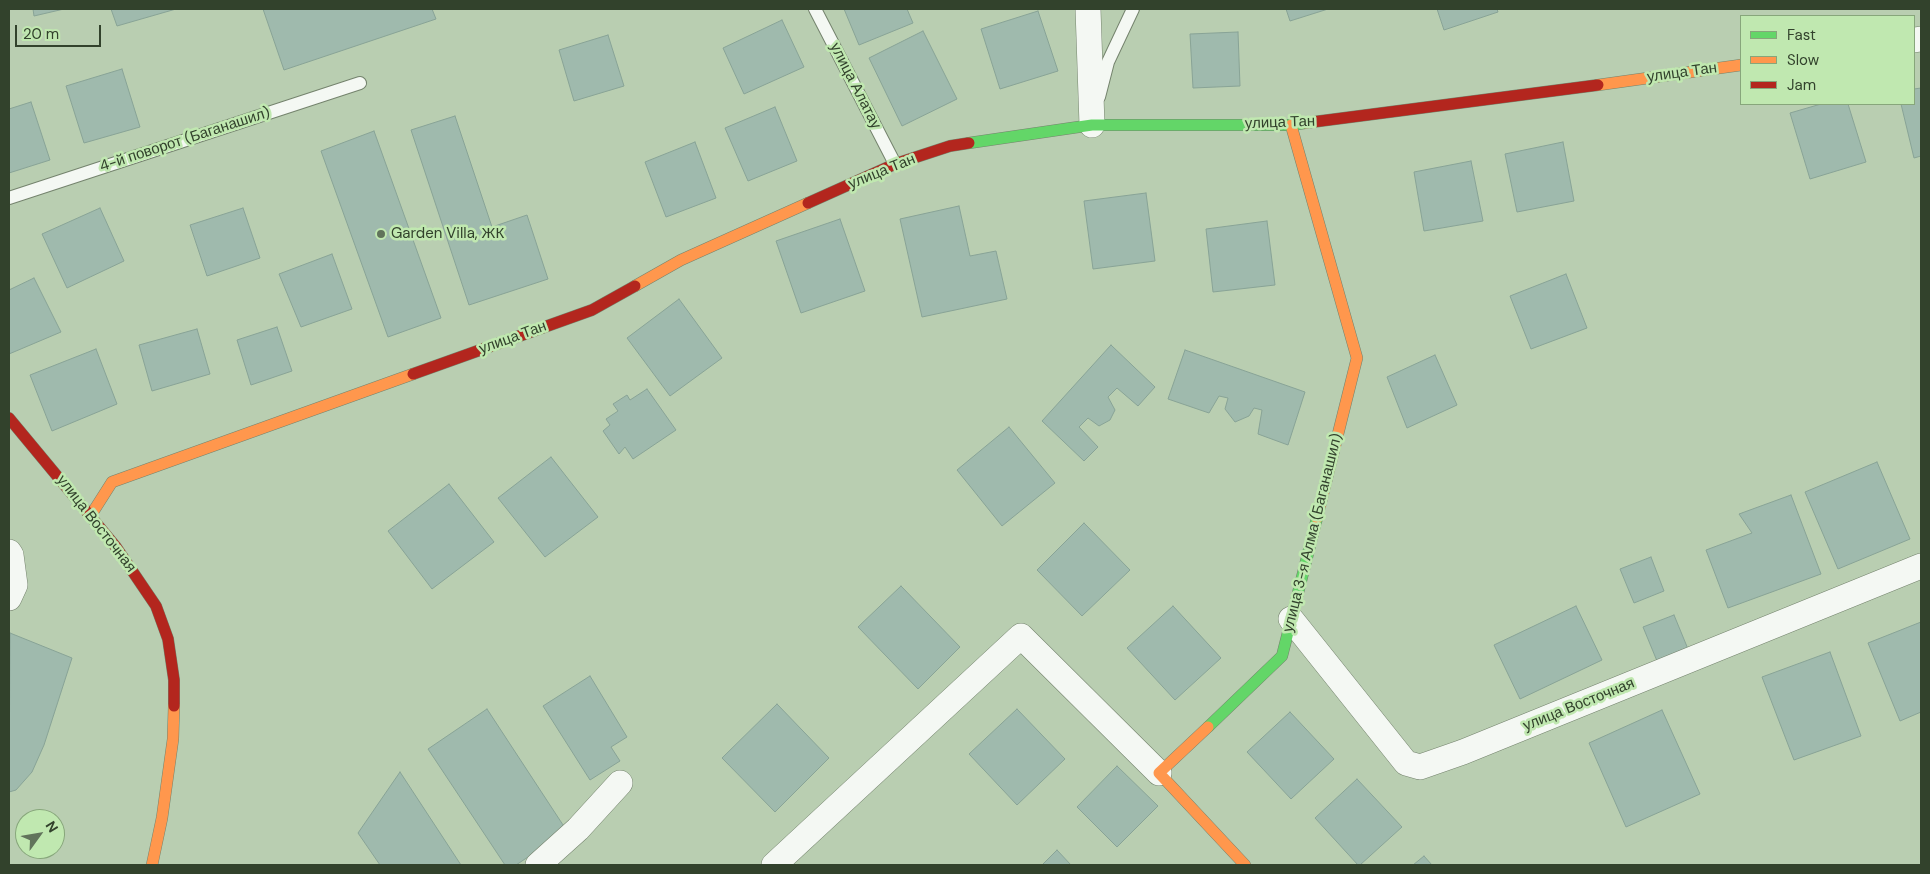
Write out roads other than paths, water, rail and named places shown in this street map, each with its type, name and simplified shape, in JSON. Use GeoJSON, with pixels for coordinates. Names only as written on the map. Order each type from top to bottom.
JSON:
{"type":"FeatureCollection","features":[{"type":"Feature","properties":{"kind":"street"},"geometry":{"type":"LineString","coordinates":[[1088,9],[1092,125]]}},
{"type":"Feature","properties":{"kind":"street","name":"улица Тан"},"geometry":{"type":"LineString","coordinates":[[91,515],[112,482],[592,310],[682,260],[895,164],[950,146],[1092,125],[1291,125],[1455,105],[1740,65]]}},
{"type":"Feature","properties":{"kind":"street","name":"улица 3-я Алма (Баганашил)"},"geometry":{"type":"LineString","coordinates":[[1159,773],[1282,656],[1357,358],[1291,125]]}},
{"type":"Feature","properties":{"kind":"street","name":"улица Восточная"},"geometry":{"type":"LineString","coordinates":[[9,418],[91,515],[121,554],[156,606],[168,638],[174,680],[174,739],[162,818],[152,865]]}},
{"type":"Feature","properties":{"kind":"street"},"geometry":{"type":"LineString","coordinates":[[9,552],[15,585],[9,598]]}},
{"type":"Feature","properties":{"kind":"street","name":"улица Восточная"},"geometry":{"type":"LineString","coordinates":[[1291,619],[1406,763],[1420,767],[1472,749],[1921,566]]}},
{"type":"Feature","properties":{"kind":"street"},"geometry":{"type":"LineString","coordinates":[[774,865],[1021,636],[1159,773],[1245,865]]}},
{"type":"Feature","properties":{"kind":"street"},"geometry":{"type":"LineString","coordinates":[[538,865],[578,829],[620,783]]}},
{"type":"Feature","properties":{"kind":"lane","name":"улица Алатау"},"geometry":{"type":"LineString","coordinates":[[815,9],[895,164]]}},
{"type":"Feature","properties":{"kind":"lane"},"geometry":{"type":"LineString","coordinates":[[1092,125],[1108,62],[1132,9]]}},
{"type":"Feature","properties":{"kind":"lane","name":"4-й поворот (Баганашил)"},"geometry":{"type":"LineString","coordinates":[[9,198],[360,83]]}},
{"type":"Feature","properties":{"kind":"place","name":"Garden Villa, ЖК"},"geometry":{"type":"Point","coordinates":[381,234]}}]}
